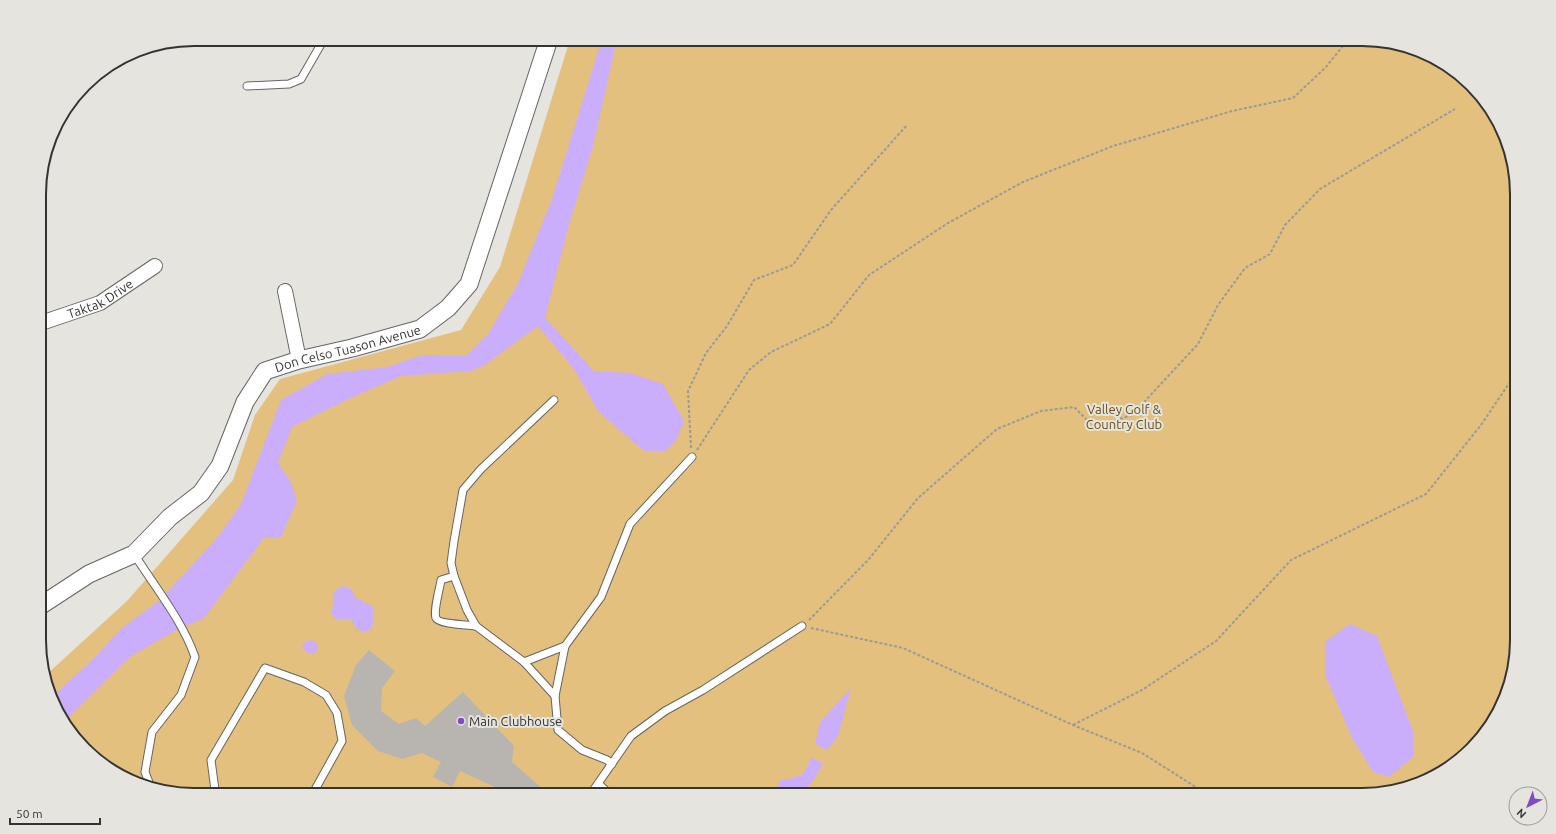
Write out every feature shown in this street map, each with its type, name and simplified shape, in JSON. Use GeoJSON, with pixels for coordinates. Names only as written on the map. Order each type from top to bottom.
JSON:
{"type":"FeatureCollection","features":[{"type":"Feature","properties":{"kind":"street","name":"Don Celso Tuason Avenue"},"geometry":{"type":"LineString","coordinates":[[46,599],[89,574],[134,554],[170,517],[201,493],[220,466],[245,402],[265,371],[299,360],[352,348],[420,329],[448,308],[469,284],[547,46]]}},
{"type":"Feature","properties":{"kind":"street","name":"Taktak Drive"},"geometry":{"type":"LineString","coordinates":[[46,321],[100,303],[155,266]]}},
{"type":"Feature","properties":{"kind":"street"},"geometry":{"type":"LineString","coordinates":[[285,291],[299,360]]}},
{"type":"Feature","properties":{"kind":"lane"},"geometry":{"type":"LineString","coordinates":[[247,86],[289,84],[301,79],[320,46]]}},
{"type":"Feature","properties":{"kind":"lane"},"geometry":{"type":"LineString","coordinates":[[554,400],[481,469],[463,490],[451,563],[454,576],[467,610],[476,626],[524,662],[555,696]]}},
{"type":"Feature","properties":{"kind":"lane"},"geometry":{"type":"LineString","coordinates":[[612,764],[607,760],[582,750],[558,730],[555,696],[565,646],[601,597],[630,524],[692,457]]}},
{"type":"Feature","properties":{"kind":"lane"},"geometry":{"type":"LineString","coordinates":[[134,554],[160,590],[192,646],[196,657],[180,695],[152,732],[145,772],[148,780]]}},
{"type":"Feature","properties":{"kind":"lane"},"geometry":{"type":"LineString","coordinates":[[454,576],[441,580],[435,611],[437,620],[476,626]]}},
{"type":"Feature","properties":{"kind":"lane"},"geometry":{"type":"LineString","coordinates":[[596,788],[631,736],[665,711],[704,690],[802,626]]}},
{"type":"Feature","properties":{"kind":"lane"},"geometry":{"type":"LineString","coordinates":[[524,662],[565,646]]}},
{"type":"Feature","properties":{"kind":"lane"},"geometry":{"type":"LineString","coordinates":[[215,788],[211,760],[265,668],[304,682],[326,695],[337,713],[342,741],[316,788]]}},
{"type":"Feature","properties":{"kind":"lane"},"geometry":{"type":"LineString","coordinates":[[599,784],[603,788]]}},
{"type":"Feature","properties":{"kind":"path"},"geometry":{"type":"LineString","coordinates":[[692,457],[749,370],[771,352],[830,324],[869,275],[948,223],[1023,182],[1113,146],[1232,111],[1293,98],[1326,67],[1343,46]]}},
{"type":"Feature","properties":{"kind":"path"},"geometry":{"type":"LineString","coordinates":[[802,626],[869,559],[918,498],[997,429],[1041,411],[1074,408],[1094,427],[1132,414],[1198,344],[1218,305],[1245,268],[1270,254],[1285,225],[1320,189],[1455,109]]}},
{"type":"Feature","properties":{"kind":"path"},"geometry":{"type":"LineString","coordinates":[[692,457],[688,391],[706,353],[727,326],[754,280],[793,265],[831,210],[907,125]]}},
{"type":"Feature","properties":{"kind":"path"},"geometry":{"type":"LineString","coordinates":[[1073,725],[1142,690],[1216,641],[1291,560],[1426,494],[1481,425],[1510,382]]}},
{"type":"Feature","properties":{"kind":"path"},"geometry":{"type":"LineString","coordinates":[[802,626],[903,648],[1073,725],[1142,753],[1197,788]]}},
{"type":"Feature","properties":{"kind":"green space","name":"Valley Golf & Country Club"},"geometry":{"type":"Polygon","coordinates":[[[568,46],[1371,46],[1400,51],[1418,57],[1436,66],[1452,77],[1467,89],[1479,104],[1490,120],[1499,138],[1509,175],[1510,649],[1505,678],[1499,696],[1485,722],[1467,745],[1444,763],[1418,777],[1400,783],[1371,788],[185,788],[156,783],[129,773],[112,763],[89,745],[71,722],[61,705],[50,672],[127,601],[233,480],[255,415],[280,379],[461,330],[500,267],[568,46]]]}},
{"type":"Feature","properties":{"kind":"shaded area"},"geometry":{"type":"Polygon","coordinates":[[[600,46],[615,46],[593,146],[568,228],[545,318],[594,371],[630,373],[663,384],[684,421],[676,441],[665,451],[645,451],[632,441],[598,411],[574,369],[538,326],[485,365],[470,371],[401,376],[346,400],[292,427],[278,463],[291,482],[297,501],[281,537],[264,538],[204,618],[175,631],[131,656],[68,718],[56,693],[92,660],[122,628],[160,600],[217,538],[241,504],[281,400],[327,374],[387,367],[422,355],[466,356],[488,334],[518,283],[551,202],[600,46]]]}},
{"type":"Feature","properties":{"kind":"shaded area"},"geometry":{"type":"Polygon","coordinates":[[[346,586],[352,589],[357,598],[373,607],[374,623],[370,630],[358,630],[352,619],[336,619],[331,615],[333,595],[335,591],[346,586]]]}},
{"type":"Feature","properties":{"kind":"shaded area"},"geometry":{"type":"Polygon","coordinates":[[[1350,624],[1377,636],[1414,734],[1414,756],[1389,777],[1373,772],[1352,738],[1326,677],[1325,642],[1350,624]]]}},
{"type":"Feature","properties":{"kind":"shaded area"},"geometry":{"type":"Polygon","coordinates":[[[310,640],[316,642],[318,648],[313,654],[305,651],[302,647],[305,642],[310,640]]]}},
{"type":"Feature","properties":{"kind":"shaded area"},"geometry":{"type":"Polygon","coordinates":[[[851,688],[838,736],[827,750],[815,744],[820,722],[851,688]]]}},
{"type":"Feature","properties":{"kind":"shaded area"},"geometry":{"type":"Polygon","coordinates":[[[812,757],[823,764],[814,779],[806,788],[777,788],[780,780],[793,778],[803,774],[812,757]]]}},
{"type":"Feature","properties":{"kind":"building","name":"Main Clubhouse"},"geometry":{"type":"Polygon","coordinates":[[[369,650],[395,671],[382,688],[381,711],[399,724],[416,718],[425,726],[463,692],[514,746],[512,762],[542,788],[497,788],[460,771],[452,787],[433,777],[441,762],[422,753],[402,759],[378,751],[352,725],[344,696],[356,665],[369,650]]]}},
{"type":"Feature","properties":{"kind":"place","name":"Main Clubhouse"},"geometry":{"type":"Point","coordinates":[461,721]}}]}
